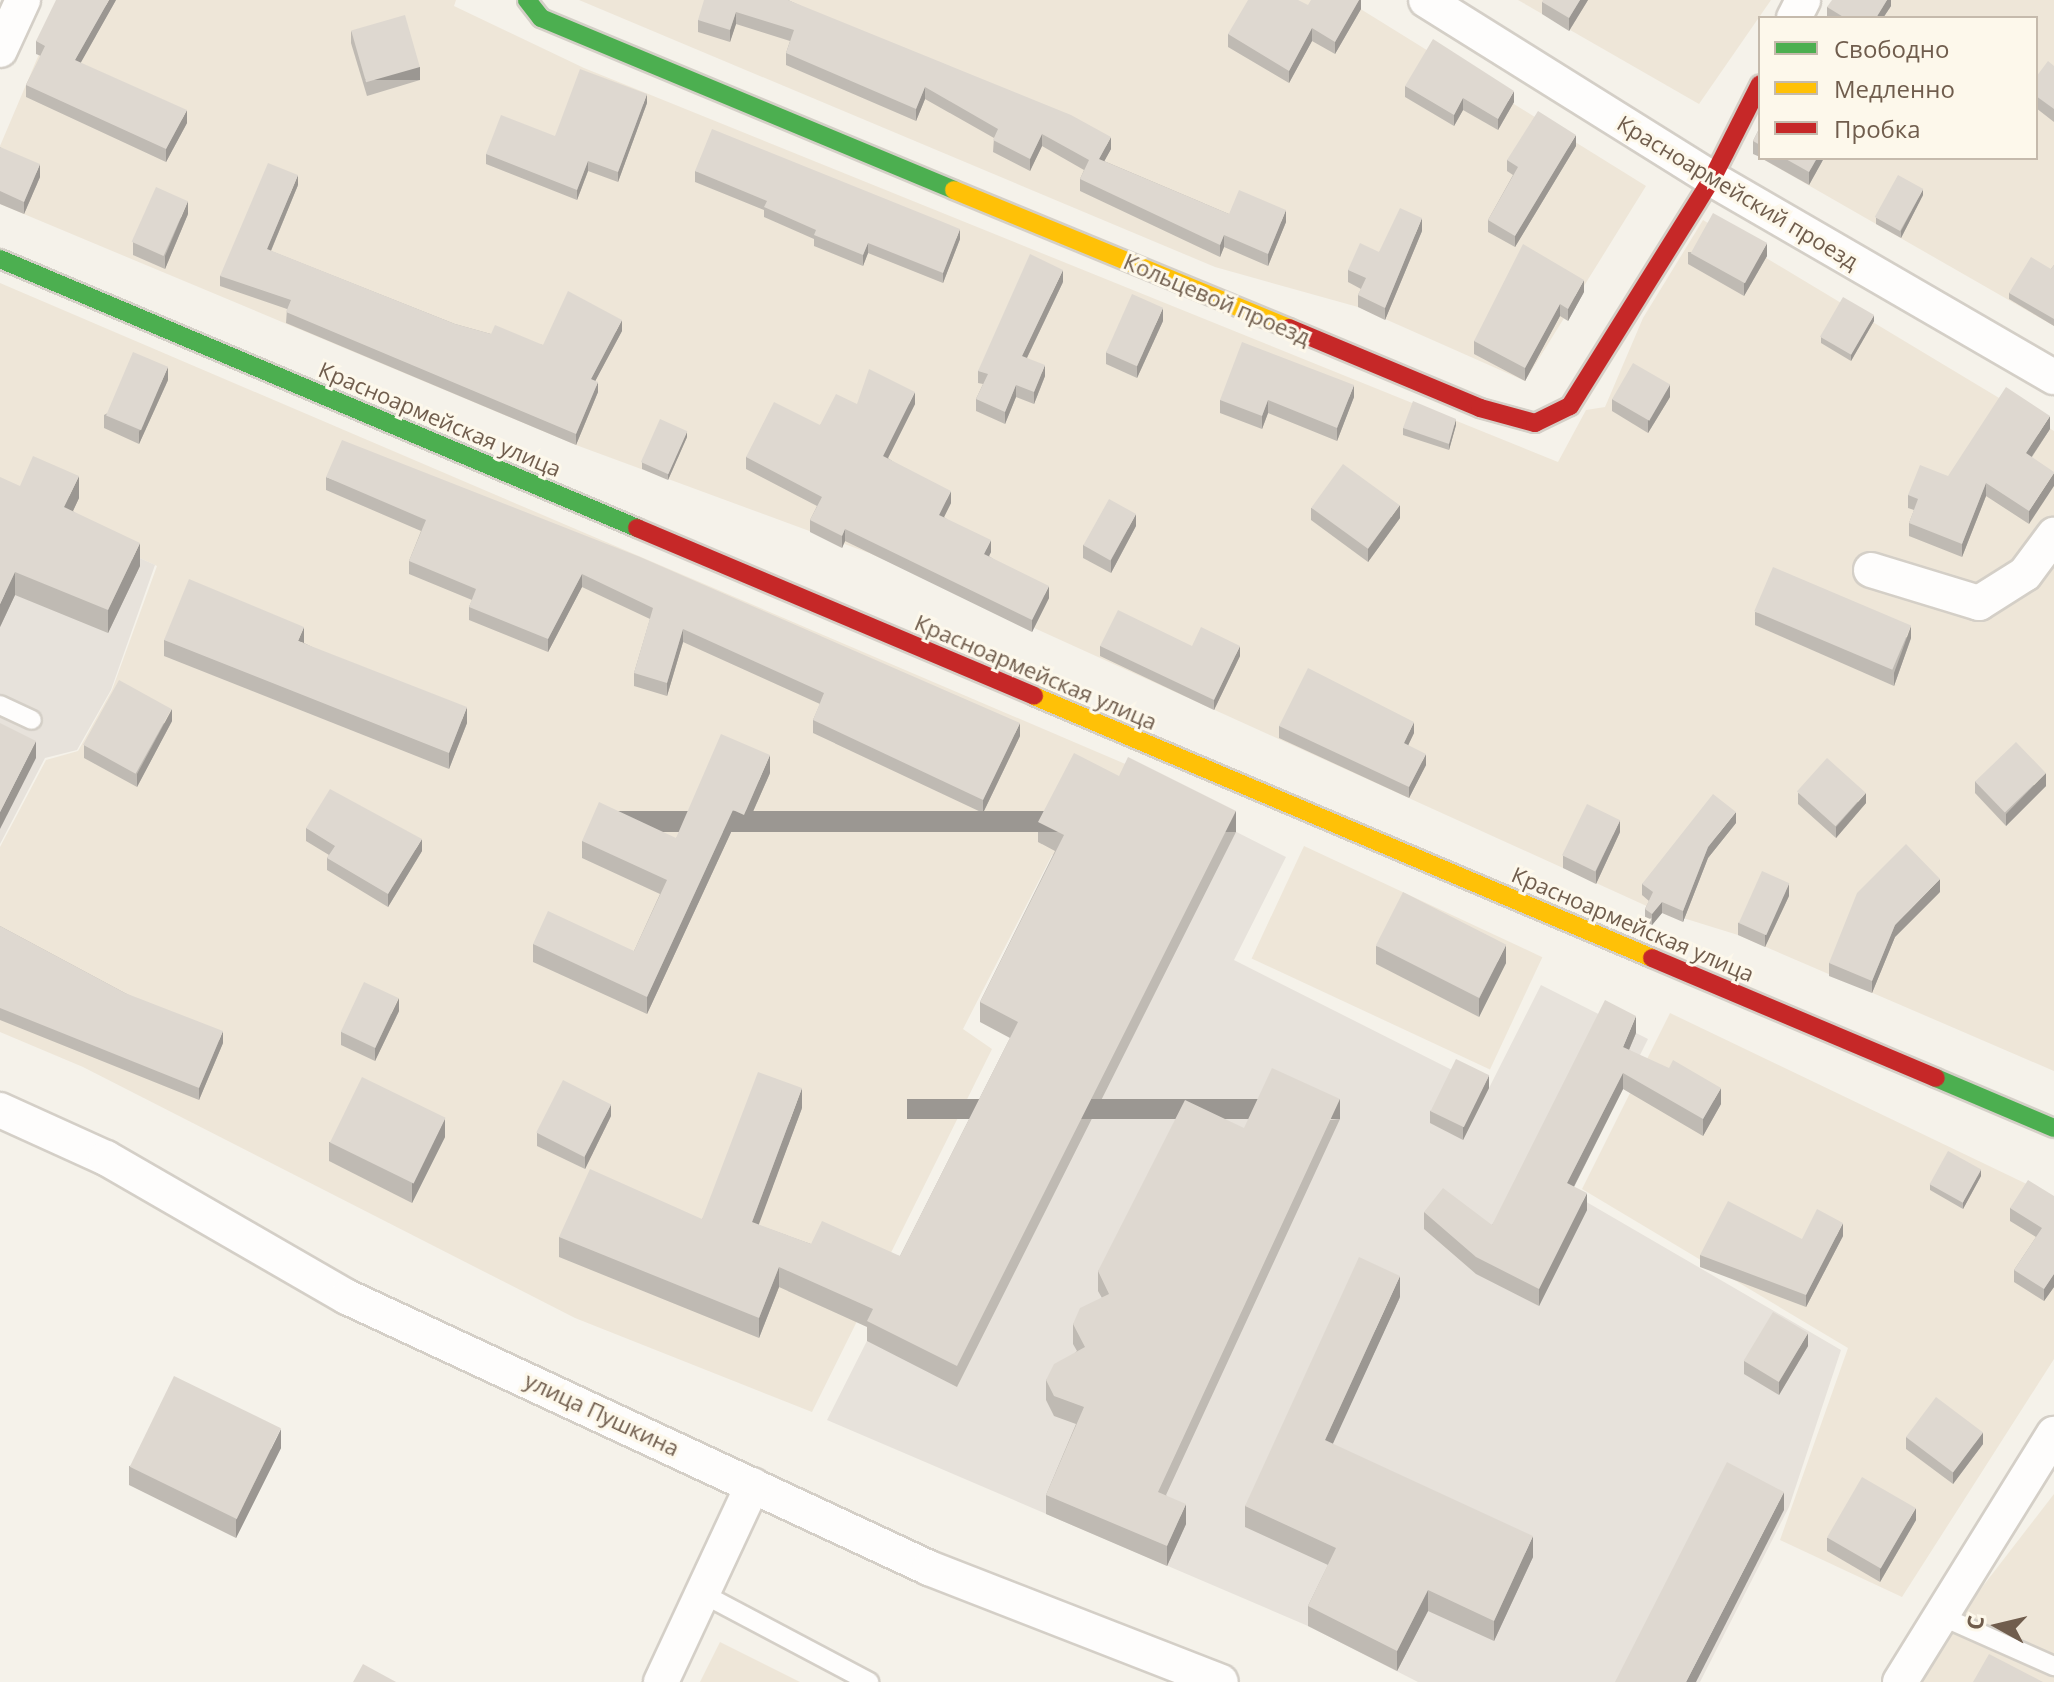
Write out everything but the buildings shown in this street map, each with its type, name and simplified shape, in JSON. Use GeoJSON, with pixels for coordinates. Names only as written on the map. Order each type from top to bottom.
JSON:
{"type":"FeatureCollection","features":[{"type":"Feature","properties":{"kind":"street"},"geometry":{"type":"LineString","coordinates":[[0,50],[23,0]]}},
{"type":"Feature","properties":{"kind":"street","name":"Кольцевой проезд"},"geometry":{"type":"LineString","coordinates":[[527,0],[556,24],[1480,408],[1535,423],[1570,406],[1712,179],[1758,88]]}},
{"type":"Feature","properties":{"kind":"street","name":"Красноармейский проезд"},"geometry":{"type":"LineString","coordinates":[[1426,0],[1712,179],[2054,377]]}},
{"type":"Feature","properties":{"kind":"street","name":"Красноармейская улица"},"geometry":{"type":"LineString","coordinates":[[0,259],[2054,1128]]}},
{"type":"Feature","properties":{"kind":"street"},"geometry":{"type":"LineString","coordinates":[[1871,570],[1979,603],[2025,574],[2054,535]]}},
{"type":"Feature","properties":{"kind":"street","name":"улица Пушкина"},"geometry":{"type":"LineString","coordinates":[[0,1110],[106,1158],[347,1297],[929,1568],[1174,1673],[1221,1682]]}},
{"type":"Feature","properties":{"kind":"street"},"geometry":{"type":"LineString","coordinates":[[1900,1682],[2054,1434]]}},
{"type":"Feature","properties":{"kind":"street"},"geometry":{"type":"LineString","coordinates":[[661,1682],[705,1595],[753,1485]]}},
{"type":"Feature","properties":{"kind":"lane"},"geometry":{"type":"LineString","coordinates":[[0,705],[32,720]]}},
{"type":"Feature","properties":{"kind":"lane"},"geometry":{"type":"LineString","coordinates":[[705,1595],[869,1682]]}},
{"type":"Feature","properties":{"kind":"lane"},"geometry":{"type":"LineString","coordinates":[[1941,1616],[2054,1666]]}},
{"type":"Feature","properties":{"kind":"shaded area"},"geometry":{"type":"Polygon","coordinates":[[[62,0],[456,0],[454,6],[584,68],[1558,462],[1586,410],[1605,407],[1643,318],[1703,220],[2054,431],[2054,1071],[1738,935],[1651,908],[869,553],[576,445],[0,204],[0,146],[62,0]]]}},
{"type":"Feature","properties":{"kind":"shaded area"},"geometry":{"type":"Polygon","coordinates":[[[579,0],[1346,0],[1646,186],[1525,381],[1358,307],[1215,267],[579,0]]]}},
{"type":"Feature","properties":{"kind":"shaded area"},"geometry":{"type":"Polygon","coordinates":[[[1518,0],[1771,0],[1699,104],[1518,0]]]}},
{"type":"Feature","properties":{"kind":"shaded area"},"geometry":{"type":"Polygon","coordinates":[[[1840,0],[2054,0],[2054,326],[1764,160],[2038,160],[2038,16],[1830,16],[1840,0]]]}},
{"type":"Feature","properties":{"kind":"shaded area"},"geometry":{"type":"Polygon","coordinates":[[[0,283],[1130,766],[1079,866],[1052,855],[963,1029],[992,1049],[812,1412],[575,1318],[83,1067],[0,1032],[0,847],[46,760],[78,751],[112,690],[157,566],[0,493],[0,283]]]}},
{"type":"Feature","properties":{"kind":"shaded area"},"geometry":{"type":"Polygon","coordinates":[[[0,494],[155,565],[111,690],[77,750],[45,758],[0,844],[0,494]]]}},
{"type":"Feature","properties":{"kind":"shaded area"},"geometry":{"type":"Polygon","coordinates":[[[1128,777],[1286,857],[1234,960],[1456,1072],[1489,1088],[1541,985],[1648,1039],[1571,1193],[1841,1350],[1789,1507],[1700,1682],[1418,1682],[1308,1626],[827,1420],[1018,1042],[1128,777]]]}},
{"type":"Feature","properties":{"kind":"shaded area"},"geometry":{"type":"Polygon","coordinates":[[[1304,846],[1542,957],[1490,1070],[1252,958],[1304,846]]]}},
{"type":"Feature","properties":{"kind":"shaded area"},"geometry":{"type":"Polygon","coordinates":[[[1670,1013],[2054,1197],[2054,1359],[1902,1597],[1780,1540],[1848,1348],[1582,1189],[1670,1013]]]}},
{"type":"Feature","properties":{"kind":"shaded area"},"geometry":{"type":"Polygon","coordinates":[[[2054,1494],[2054,1682],[1922,1682],[1966,1608],[2054,1494]]]}},
{"type":"Feature","properties":{"kind":"shaded area"},"geometry":{"type":"Polygon","coordinates":[[[720,1642],[800,1682],[700,1682],[720,1642]]]}},
{"type":"Feature","properties":{"kind":"traffic: fast"},"geometry":{"type":"LineString","coordinates":[[527,0],[541,18],[954,190]]}},
{"type":"Feature","properties":{"kind":"traffic: fast"},"geometry":{"type":"LineString","coordinates":[[0,259],[637,528]]}},
{"type":"Feature","properties":{"kind":"traffic: fast"},"geometry":{"type":"LineString","coordinates":[[1936,1078],[2054,1128]]}},
{"type":"Feature","properties":{"kind":"traffic: slow"},"geometry":{"type":"LineString","coordinates":[[954,190],[1289,328]]}},
{"type":"Feature","properties":{"kind":"traffic: slow"},"geometry":{"type":"LineString","coordinates":[[1034,696],[1652,958]]}},
{"type":"Feature","properties":{"kind":"traffic: jam"},"geometry":{"type":"LineString","coordinates":[[1289,328],[1480,408],[1535,423],[1570,406],[1712,179],[1758,88]]}},
{"type":"Feature","properties":{"kind":"traffic: jam"},"geometry":{"type":"LineString","coordinates":[[637,528],[1034,696]]}},
{"type":"Feature","properties":{"kind":"traffic: jam"},"geometry":{"type":"LineString","coordinates":[[1652,958],[1936,1078]]}}]}
